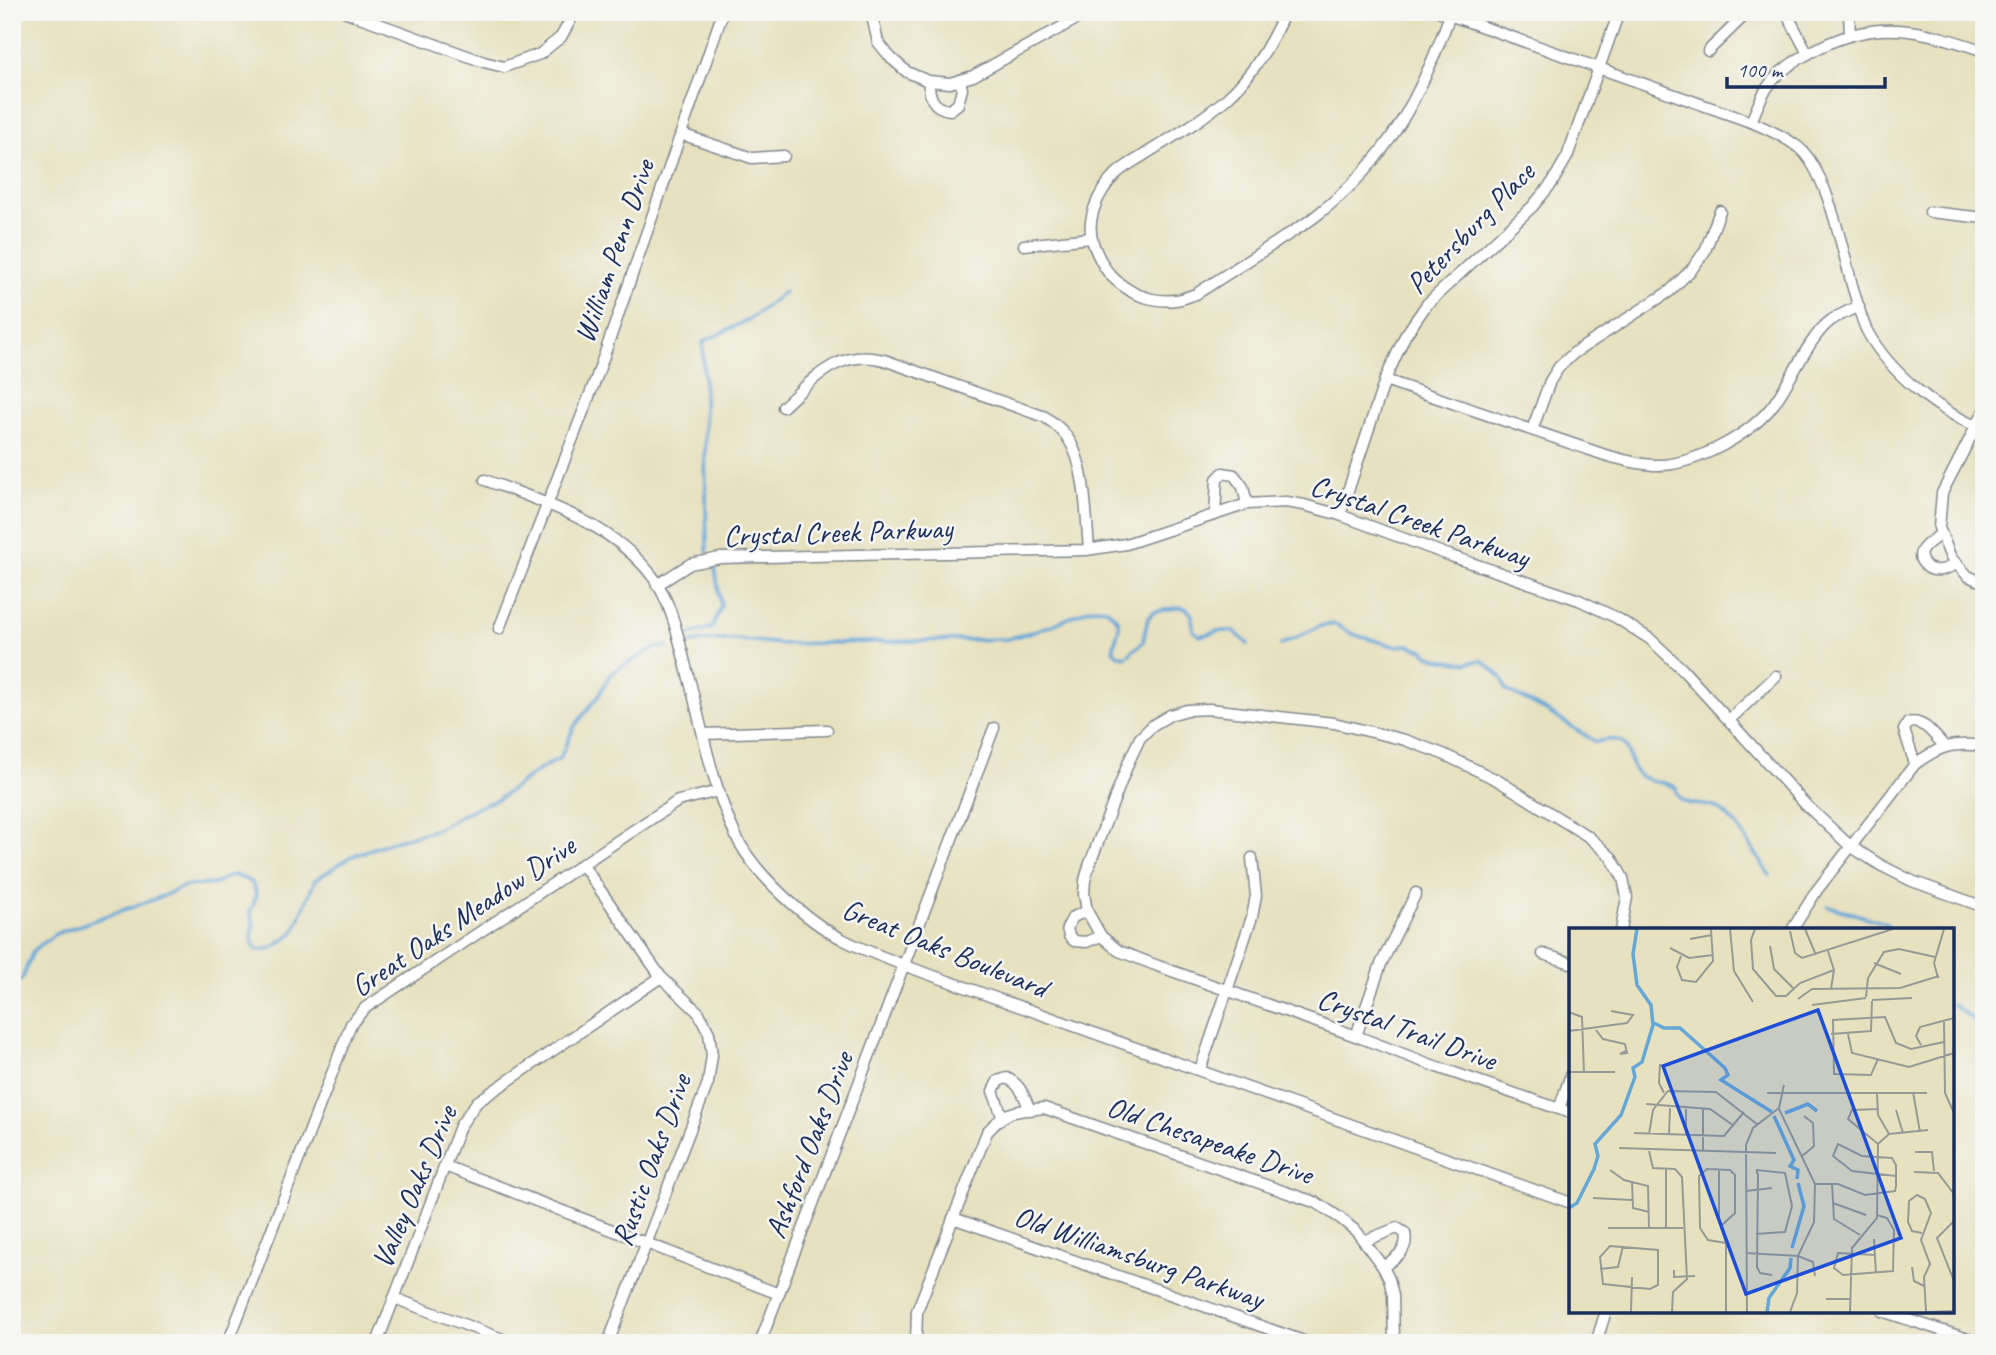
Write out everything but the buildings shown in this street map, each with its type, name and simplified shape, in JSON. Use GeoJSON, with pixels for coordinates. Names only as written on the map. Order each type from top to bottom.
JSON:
{"type":"FeatureCollection","features":[{"type":"Feature","properties":{"kind":"street"},"geometry":{"type":"LineString","coordinates":[[346,12],[504,67],[540,54],[561,37],[575,12]]}},
{"type":"Feature","properties":{"kind":"street","name":"William Penn Drive"},"geometry":{"type":"LineString","coordinates":[[499,629],[597,376],[723,12]]}},
{"type":"Feature","properties":{"kind":"street"},"geometry":{"type":"LineString","coordinates":[[871,12],[878,42],[891,58],[907,72],[928,81],[950,83],[973,76],[1088,12]]}},
{"type":"Feature","properties":{"kind":"street"},"geometry":{"type":"LineString","coordinates":[[1285,12],[1264,54],[1226,99],[1199,120],[1118,172],[1104,188],[1090,226],[1091,239],[1113,280],[1135,294],[1175,300],[1196,294],[1316,216],[1346,190],[1375,160],[1410,110],[1429,72],[1447,13],[1751,122],[1776,132],[1800,148],[1818,171],[1827,195],[1867,330],[1886,357],[1909,382],[1941,408],[1980,428]]}},
{"type":"Feature","properties":{"kind":"street","name":"Petersburg Place"},"geometry":{"type":"LineString","coordinates":[[1339,515],[1385,380],[1405,336],[1427,304],[1532,207],[1552,183],[1567,157],[1619,12]]}},
{"type":"Feature","properties":{"kind":"street"},"geometry":{"type":"LineString","coordinates":[[1708,51],[1748,12]]}},
{"type":"Feature","properties":{"kind":"street"},"geometry":{"type":"LineString","coordinates":[[1786,12],[1808,54]]}},
{"type":"Feature","properties":{"kind":"street"},"geometry":{"type":"LineString","coordinates":[[1849,12],[1850,35]]}},
{"type":"Feature","properties":{"kind":"street"},"geometry":{"type":"LineString","coordinates":[[1751,122],[1766,89],[1783,70],[1832,41],[1850,35],[1888,29],[1916,30],[1984,51]]}},
{"type":"Feature","properties":{"kind":"street"},"geometry":{"type":"LineString","coordinates":[[928,81],[933,103],[940,109],[950,110],[958,104],[962,89],[960,80]]}},
{"type":"Feature","properties":{"kind":"street"},"geometry":{"type":"LineString","coordinates":[[681,134],[752,158],[784,156]]}},
{"type":"Feature","properties":{"kind":"street"},"geometry":{"type":"LineString","coordinates":[[1532,430],[1550,381],[1559,367],[1574,353],[1670,291],[1705,251],[1720,211]]}},
{"type":"Feature","properties":{"kind":"street"},"geometry":{"type":"LineString","coordinates":[[1930,212],[1984,218]]}},
{"type":"Feature","properties":{"kind":"street"},"geometry":{"type":"LineString","coordinates":[[1024,245],[1091,239]]}},
{"type":"Feature","properties":{"kind":"street"},"geometry":{"type":"LineString","coordinates":[[1385,380],[1627,462],[1663,465],[1693,458],[1724,446],[1752,428],[1773,405],[1819,333],[1830,321],[1859,306]]}},
{"type":"Feature","properties":{"kind":"street"},"geometry":{"type":"LineString","coordinates":[[783,407],[836,363],[860,357],[884,360],[1045,417],[1068,437],[1078,460],[1089,549]]}},
{"type":"Feature","properties":{"kind":"street"},"geometry":{"type":"LineString","coordinates":[[1984,411],[1980,428],[1942,493],[1939,528],[1951,558],[1968,576],[1984,583]]}},
{"type":"Feature","properties":{"kind":"street"},"geometry":{"type":"LineString","coordinates":[[1215,515],[1217,479],[1223,473],[1234,475],[1243,487],[1247,504]]}},
{"type":"Feature","properties":{"kind":"street","name":"Great Oaks Boulevard"},"geometry":{"type":"LineString","coordinates":[[485,480],[548,503],[591,523],[607,533],[654,578],[669,608],[719,791],[736,836],[764,876],[802,913],[843,940],[903,965],[1569,1202]]}},
{"type":"Feature","properties":{"kind":"street","name":"Crystal Creek Parkway"},"geometry":{"type":"LineString","coordinates":[[657,585],[690,564],[720,558],[1089,549],[1126,544],[1247,504],[1286,502],[1304,505],[1579,600],[1617,618],[1650,639],[1682,669],[1805,804],[1850,846],[1912,881],[1984,907]]}},
{"type":"Feature","properties":{"kind":"street"},"geometry":{"type":"LineString","coordinates":[[1941,534],[1924,547],[1920,554],[1921,561],[1928,568],[1940,570],[1957,564]]}},
{"type":"Feature","properties":{"kind":"street"},"geometry":{"type":"LineString","coordinates":[[1729,720],[1776,676]]}},
{"type":"Feature","properties":{"kind":"street"},"geometry":{"type":"LineString","coordinates":[[1087,911],[1073,917],[1067,928],[1074,941],[1086,942],[1101,936],[1087,911],[1085,880],[1088,866],[1140,738],[1170,715],[1187,710],[1209,709],[1354,727],[1405,740],[1497,780],[1589,837],[1611,857],[1623,878],[1627,897],[1621,928]]}},
{"type":"Feature","properties":{"kind":"street"},"geometry":{"type":"LineString","coordinates":[[1915,764],[1904,730],[1908,723],[1914,721],[1921,724],[1945,747]]}},
{"type":"Feature","properties":{"kind":"street","name":"Ashford Oaks Drive"},"geometry":{"type":"LineString","coordinates":[[760,1343],[994,729]]}},
{"type":"Feature","properties":{"kind":"street"},"geometry":{"type":"LineString","coordinates":[[703,734],[827,730]]}},
{"type":"Feature","properties":{"kind":"street"},"geometry":{"type":"LineString","coordinates":[[1793,928],[1807,904],[1850,846],[1915,764],[1935,749],[1965,745],[1984,747]]}},
{"type":"Feature","properties":{"kind":"street","name":"Great Oaks Meadow Drive"},"geometry":{"type":"LineString","coordinates":[[228,1343],[351,1024],[365,1007],[678,801],[719,791]]}},
{"type":"Feature","properties":{"kind":"street"},"geometry":{"type":"LineString","coordinates":[[1200,1070],[1255,905],[1252,858]]}},
{"type":"Feature","properties":{"kind":"street","name":"Rustic Oaks Drive"},"geometry":{"type":"LineString","coordinates":[[582,864],[662,977],[699,1013],[709,1033],[712,1055],[708,1083],[608,1343]]}},
{"type":"Feature","properties":{"kind":"street"},"geometry":{"type":"LineString","coordinates":[[1356,1035],[1381,964],[1416,893]]}},
{"type":"Feature","properties":{"kind":"street","name":"Crystal Trail Drive"},"geometry":{"type":"LineString","coordinates":[[1101,936],[1119,951],[1569,1112]]}},
{"type":"Feature","properties":{"kind":"street"},"geometry":{"type":"LineString","coordinates":[[1543,954],[1569,962]]}},
{"type":"Feature","properties":{"kind":"street","name":"Valley Oaks Drive"},"geometry":{"type":"LineString","coordinates":[[377,1343],[460,1126],[477,1102],[662,977]]}},
{"type":"Feature","properties":{"kind":"street"},"geometry":{"type":"LineString","coordinates":[[915,1342],[917,1311],[987,1132],[1002,1116],[993,1091],[998,1081],[1007,1078],[1016,1082],[1030,1110]]}},
{"type":"Feature","properties":{"kind":"street"},"geometry":{"type":"LineString","coordinates":[[1559,1109],[1569,1080]]}},
{"type":"Feature","properties":{"kind":"street","name":"Old Chesapeake Drive"},"geometry":{"type":"LineString","coordinates":[[1002,1116],[1010,1112],[1044,1108],[1317,1203],[1357,1232],[1383,1267],[1392,1294],[1394,1343]]}},
{"type":"Feature","properties":{"kind":"street"},"geometry":{"type":"LineString","coordinates":[[445,1166],[779,1294]]}},
{"type":"Feature","properties":{"kind":"street","name":"Old Williamsburg Parkway"},"geometry":{"type":"LineString","coordinates":[[953,1218],[1309,1343]]}},
{"type":"Feature","properties":{"kind":"street"},"geometry":{"type":"LineString","coordinates":[[1364,1241],[1397,1228],[1405,1233],[1407,1242],[1404,1250],[1383,1267]]}},
{"type":"Feature","properties":{"kind":"street"},"geometry":{"type":"LineString","coordinates":[[394,1298],[513,1343]]}},
{"type":"Feature","properties":{"kind":"street"},"geometry":{"type":"LineString","coordinates":[[1596,1343],[1605,1313]]}},
{"type":"Feature","properties":{"kind":"street"},"geometry":{"type":"LineString","coordinates":[[1888,1313],[1980,1343]]}},
{"type":"Feature","properties":{"kind":"waterway"},"geometry":{"type":"LineString","coordinates":[[707,552],[703,342],[750,319],[784,292]]}},
{"type":"Feature","properties":{"kind":"waterway"},"geometry":{"type":"LineString","coordinates":[[686,636],[712,628],[721,606],[715,567]]}},
{"type":"Feature","properties":{"kind":"waterway"},"geometry":{"type":"LineString","coordinates":[[688,644],[722,640],[781,644],[1008,639],[1097,608],[1107,609],[1118,620],[1119,628],[1113,650],[1126,657],[1143,642],[1148,618],[1154,612],[1180,607],[1187,609],[1192,615],[1193,630],[1200,636],[1218,631],[1234,631],[1248,644]]}},
{"type":"Feature","properties":{"kind":"waterway"},"geometry":{"type":"LineString","coordinates":[[1281,645],[1320,626],[1335,624],[1352,634],[1394,646],[1409,645],[1443,660],[1467,663],[1482,660],[1502,678],[1506,690],[1596,742],[1609,739],[1624,744],[1634,770],[1640,776],[1676,788],[1678,795],[1687,803],[1707,805],[1720,810],[1741,832],[1770,875]]}},
{"type":"Feature","properties":{"kind":"waterway"},"geometry":{"type":"LineString","coordinates":[[12,986],[22,979],[33,951],[55,934],[185,886],[215,884],[234,875],[252,883],[256,893],[250,912],[254,924],[254,946],[262,950],[273,948],[294,932],[315,880],[350,857],[393,841],[435,830],[498,799],[560,758],[574,727],[599,695],[610,675],[653,649],[667,646]]}},
{"type":"Feature","properties":{"kind":"waterway"},"geometry":{"type":"LineString","coordinates":[[1828,906],[1885,923],[1889,928]]}},
{"type":"Feature","properties":{"kind":"waterway"},"geometry":{"type":"LineString","coordinates":[[1954,1006],[1984,1028]]}}]}
